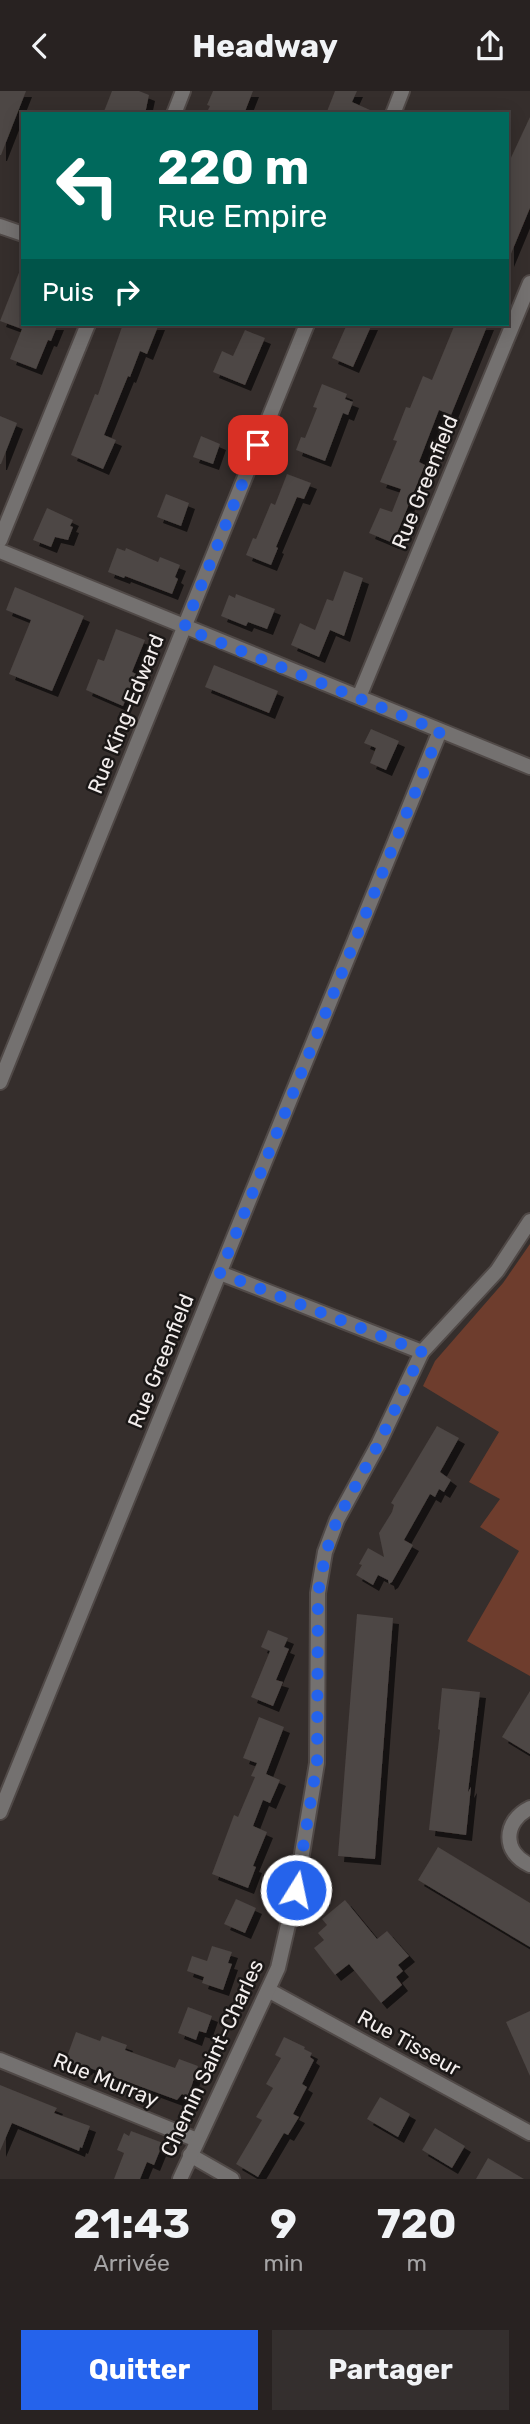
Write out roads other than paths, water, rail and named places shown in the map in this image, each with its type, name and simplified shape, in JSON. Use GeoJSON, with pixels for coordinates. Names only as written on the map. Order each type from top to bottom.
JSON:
{"type":"FeatureCollection","features":[{"type":"Feature","properties":{"kind":"street"},"geometry":{"type":"LineString","coordinates":[[175,112],[183,91]]}},
{"type":"Feature","properties":{"kind":"street"},"geometry":{"type":"LineString","coordinates":[[394,112],[402,91]]}},
{"type":"Feature","properties":{"kind":"street"},"geometry":{"type":"LineString","coordinates":[[0,226],[21,233]]}},
{"type":"Feature","properties":{"kind":"street","name":"Rue Greenfield"},"geometry":{"type":"LineString","coordinates":[[359,697],[530,283]]}},
{"type":"Feature","properties":{"kind":"street"},"geometry":{"type":"LineString","coordinates":[[0,540],[87,326]]}},
{"type":"Feature","properties":{"kind":"street","name":"Rue King-Edward"},"geometry":{"type":"LineString","coordinates":[[0,1081],[306,326]]}},
{"type":"Feature","properties":{"kind":"street"},"geometry":{"type":"LineString","coordinates":[[0,551],[530,767]]}},
{"type":"Feature","properties":{"kind":"street","name":"Rue Greenfield"},"geometry":{"type":"LineString","coordinates":[[0,1812],[440,731]]}},
{"type":"Feature","properties":{"kind":"street","name":"Chemin Saint-Charles"},"geometry":{"type":"LineString","coordinates":[[180,2179],[278,1969],[296,1890],[317,1763],[318,1593],[326,1552],[337,1520],[379,1443],[422,1352],[497,1271],[530,1221]]}},
{"type":"Feature","properties":{"kind":"street"},"geometry":{"type":"LineString","coordinates":[[220,1273],[422,1352]]}},
{"type":"Feature","properties":{"kind":"street"},"geometry":{"type":"LineString","coordinates":[[530,1808],[516,1816],[510,1828],[509,1840],[519,1860],[530,1865]]}},
{"type":"Feature","properties":{"kind":"street","name":"Rue Tisseur"},"geometry":{"type":"LineString","coordinates":[[268,1990],[530,2133]]}},
{"type":"Feature","properties":{"kind":"street","name":"Rue Murray"},"geometry":{"type":"LineString","coordinates":[[0,2060],[197,2140]]}},
{"type":"Feature","properties":{"kind":"street"},"geometry":{"type":"LineString","coordinates":[[190,2155],[232,2179]]}}]}
